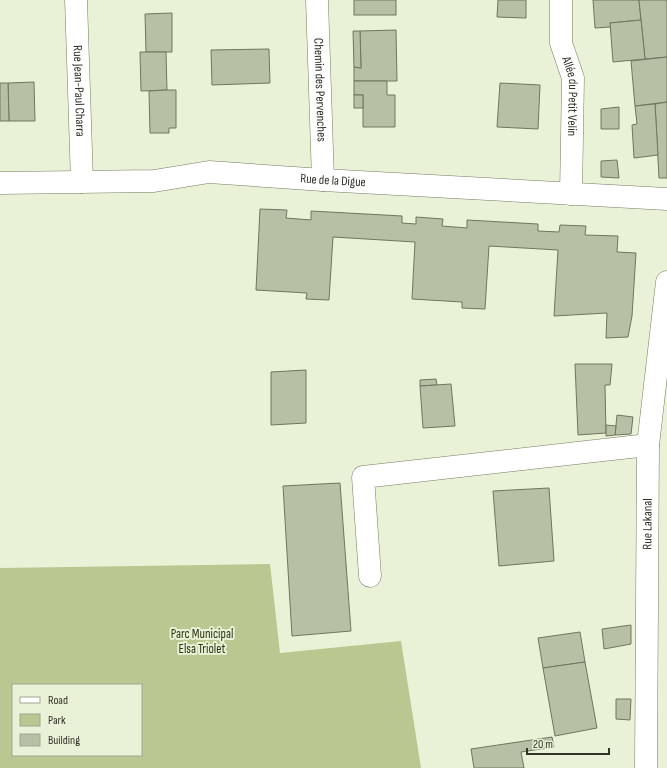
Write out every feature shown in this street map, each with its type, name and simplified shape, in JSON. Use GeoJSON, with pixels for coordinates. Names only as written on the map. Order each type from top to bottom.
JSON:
{"type":"FeatureCollection","features":[{"type":"Feature","properties":{"kind":"street","name":"Rue Jean-Paul Charra"},"geometry":{"type":"LineString","coordinates":[[76,0],[82,182]]}},
{"type":"Feature","properties":{"kind":"street","name":"Chemin des Pervenches"},"geometry":{"type":"LineString","coordinates":[[317,0],[322,180]]}},
{"type":"Feature","properties":{"kind":"street","name":"Allée du Petit Velin"},"geometry":{"type":"LineString","coordinates":[[561,0],[561,43],[573,78],[571,194]]}},
{"type":"Feature","properties":{"kind":"street","name":"Rue de la Digue"},"geometry":{"type":"LineString","coordinates":[[0,183],[154,181],[209,172],[322,180],[667,199]]}},
{"type":"Feature","properties":{"kind":"street","name":"Rue Lakanal"},"geometry":{"type":"LineString","coordinates":[[646,768],[648,445],[667,282]]}},
{"type":"Feature","properties":{"kind":"street"},"geometry":{"type":"LineString","coordinates":[[370,576],[363,477],[648,445]]}},
{"type":"Feature","properties":{"kind":"green space","name":"Parc Municipal Elsa Triolet"},"geometry":{"type":"Polygon","coordinates":[[[270,564],[280,653],[401,641],[421,768],[0,768],[0,568],[270,564]]]}},
{"type":"Feature","properties":{"kind":"building"},"geometry":{"type":"Polygon","coordinates":[[[354,0],[396,0],[396,15],[354,15],[354,0]]]}},
{"type":"Feature","properties":{"kind":"building"},"geometry":{"type":"Polygon","coordinates":[[[498,0],[526,0],[526,18],[497,17],[498,0]]]}},
{"type":"Feature","properties":{"kind":"building"},"geometry":{"type":"Polygon","coordinates":[[[593,0],[639,0],[641,20],[610,23],[611,27],[595,28],[593,0]]]}},
{"type":"Feature","properties":{"kind":"building"},"geometry":{"type":"Polygon","coordinates":[[[639,0],[667,0],[667,57],[645,59],[639,0]]]}},
{"type":"Feature","properties":{"kind":"building"},"geometry":{"type":"Polygon","coordinates":[[[172,13],[172,52],[146,52],[145,14],[172,13]]]}},
{"type":"Feature","properties":{"kind":"building"},"geometry":{"type":"Polygon","coordinates":[[[641,20],[645,59],[613,62],[610,23],[641,20]]]}},
{"type":"Feature","properties":{"kind":"building"},"geometry":{"type":"Polygon","coordinates":[[[396,30],[397,81],[354,81],[354,67],[361,68],[360,31],[396,30]]]}},
{"type":"Feature","properties":{"kind":"building"},"geometry":{"type":"Polygon","coordinates":[[[353,31],[360,31],[361,68],[354,67],[353,31]]]}},
{"type":"Feature","properties":{"kind":"building"},"geometry":{"type":"Polygon","coordinates":[[[269,49],[270,83],[212,85],[211,50],[269,49]]]}},
{"type":"Feature","properties":{"kind":"building"},"geometry":{"type":"Polygon","coordinates":[[[140,52],[166,52],[167,90],[141,91],[140,52]]]}},
{"type":"Feature","properties":{"kind":"building"},"geometry":{"type":"Polygon","coordinates":[[[667,57],[667,102],[635,106],[631,61],[667,57]]]}},
{"type":"Feature","properties":{"kind":"building"},"geometry":{"type":"Polygon","coordinates":[[[354,81],[387,81],[387,95],[395,95],[395,127],[363,127],[363,95],[354,95],[354,81]]]}},
{"type":"Feature","properties":{"kind":"building"},"geometry":{"type":"Polygon","coordinates":[[[34,82],[35,121],[9,121],[8,83],[34,82]]]}},
{"type":"Feature","properties":{"kind":"building"},"geometry":{"type":"Polygon","coordinates":[[[0,83],[8,83],[9,121],[0,121],[0,83]]]}},
{"type":"Feature","properties":{"kind":"building"},"geometry":{"type":"Polygon","coordinates":[[[500,83],[540,85],[538,129],[497,127],[500,83]]]}},
{"type":"Feature","properties":{"kind":"building"},"geometry":{"type":"Polygon","coordinates":[[[176,90],[176,128],[169,128],[169,133],[150,133],[149,91],[176,90]]]}},
{"type":"Feature","properties":{"kind":"building"},"geometry":{"type":"Polygon","coordinates":[[[354,95],[363,95],[363,108],[354,108],[354,95]]]}},
{"type":"Feature","properties":{"kind":"building"},"geometry":{"type":"Polygon","coordinates":[[[667,102],[667,178],[659,178],[655,104],[667,102]]]}},
{"type":"Feature","properties":{"kind":"building"},"geometry":{"type":"Polygon","coordinates":[[[655,104],[658,155],[634,158],[632,125],[637,124],[635,106],[655,104]]]}},
{"type":"Feature","properties":{"kind":"building"},"geometry":{"type":"Polygon","coordinates":[[[619,107],[619,129],[601,129],[601,109],[619,107]]]}},
{"type":"Feature","properties":{"kind":"building"},"geometry":{"type":"Polygon","coordinates":[[[617,160],[619,178],[601,177],[601,161],[617,160]]]}},
{"type":"Feature","properties":{"kind":"building"},"geometry":{"type":"Polygon","coordinates":[[[260,209],[287,210],[286,218],[311,220],[311,211],[402,216],[402,223],[416,224],[416,217],[443,219],[442,226],[467,228],[467,220],[538,224],[538,231],[559,232],[560,225],[586,226],[585,235],[618,236],[617,252],[636,253],[632,316],[628,337],[606,338],[607,313],[554,316],[558,250],[489,246],[485,309],[462,308],[462,302],[412,299],[415,242],[333,237],[329,300],[306,299],[307,293],[256,290],[260,209]]]}},
{"type":"Feature","properties":{"kind":"building"},"geometry":{"type":"Polygon","coordinates":[[[575,364],[612,364],[610,385],[605,385],[606,433],[578,435],[575,364]]]}},
{"type":"Feature","properties":{"kind":"building"},"geometry":{"type":"Polygon","coordinates":[[[306,370],[306,423],[271,425],[271,372],[306,370]]]}},
{"type":"Feature","properties":{"kind":"building"},"geometry":{"type":"Polygon","coordinates":[[[436,379],[437,385],[420,386],[420,380],[436,379]]]}},
{"type":"Feature","properties":{"kind":"building"},"geometry":{"type":"Polygon","coordinates":[[[451,384],[455,426],[423,428],[420,386],[451,384]]]}},
{"type":"Feature","properties":{"kind":"building"},"geometry":{"type":"Polygon","coordinates":[[[617,415],[633,417],[631,434],[615,435],[617,415]]]}},
{"type":"Feature","properties":{"kind":"building"},"geometry":{"type":"Polygon","coordinates":[[[606,425],[616,426],[615,435],[606,436],[606,425]]]}},
{"type":"Feature","properties":{"kind":"building"},"geometry":{"type":"Polygon","coordinates":[[[340,483],[351,631],[292,636],[283,486],[340,483]]]}},
{"type":"Feature","properties":{"kind":"building"},"geometry":{"type":"Polygon","coordinates":[[[549,488],[554,561],[499,566],[493,491],[549,488]]]}},
{"type":"Feature","properties":{"kind":"building"},"geometry":{"type":"Polygon","coordinates":[[[631,625],[631,644],[604,649],[602,629],[631,625]]]}},
{"type":"Feature","properties":{"kind":"building"},"geometry":{"type":"Polygon","coordinates":[[[580,632],[585,662],[543,668],[538,638],[580,632]]]}},
{"type":"Feature","properties":{"kind":"building"},"geometry":{"type":"Polygon","coordinates":[[[585,662],[597,728],[555,736],[543,668],[585,662]]]}},
{"type":"Feature","properties":{"kind":"building"},"geometry":{"type":"Polygon","coordinates":[[[616,699],[631,699],[630,720],[616,719],[616,699]]]}},
{"type":"Feature","properties":{"kind":"building"},"geometry":{"type":"Polygon","coordinates":[[[552,737],[554,747],[521,752],[524,768],[474,768],[471,749],[552,737]]]}}]}
